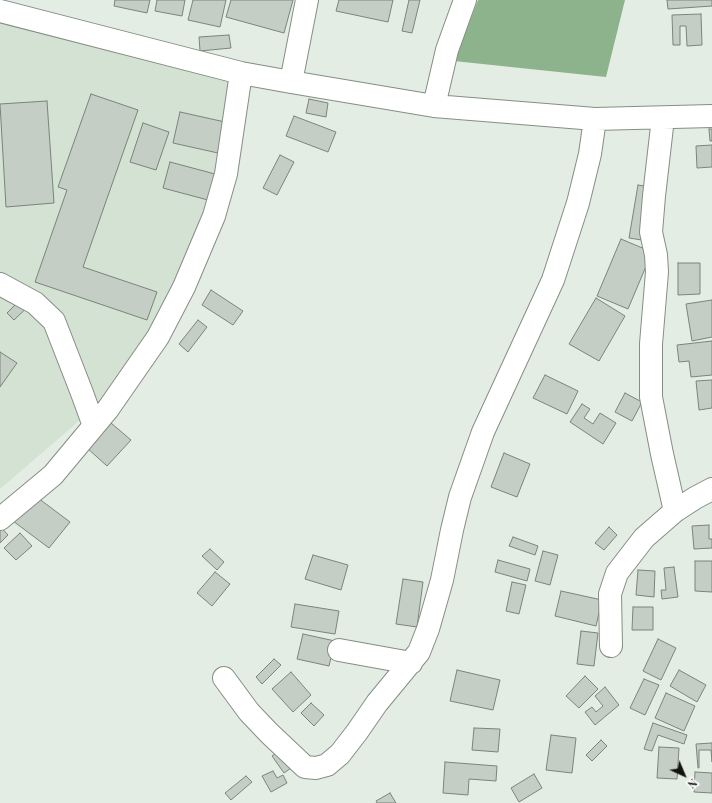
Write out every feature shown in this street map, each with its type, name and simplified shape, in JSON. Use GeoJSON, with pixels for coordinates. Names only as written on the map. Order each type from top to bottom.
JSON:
{"type":"FeatureCollection","features":[{"type":"Feature","properties":{"kind":"street"},"geometry":{"type":"LineString","coordinates":[[291,82],[307,0]]}},
{"type":"Feature","properties":{"kind":"street"},"geometry":{"type":"LineString","coordinates":[[434,106],[447,50],[465,0]]}},
{"type":"Feature","properties":{"kind":"street"},"geometry":{"type":"LineString","coordinates":[[0,11],[241,73],[434,106],[594,119],[712,116]]}},
{"type":"Feature","properties":{"kind":"street"},"geometry":{"type":"LineString","coordinates":[[0,519],[53,475],[108,409],[158,337],[184,287],[214,216],[226,174],[241,73]]}},
{"type":"Feature","properties":{"kind":"street"},"geometry":{"type":"LineString","coordinates":[[663,118],[651,232],[656,255],[657,272],[651,344],[651,397],[675,511]]}},
{"type":"Feature","properties":{"kind":"street"},"geometry":{"type":"LineString","coordinates":[[224,678],[249,712],[269,733],[305,767],[316,768],[327,765],[340,754],[377,703],[419,652],[428,629],[442,580],[460,497],[483,432],[553,280],[578,203],[590,154],[594,119]]}},
{"type":"Feature","properties":{"kind":"street"},"geometry":{"type":"LineString","coordinates":[[0,284],[36,303],[54,321],[94,426]]}},
{"type":"Feature","properties":{"kind":"street"},"geometry":{"type":"LineString","coordinates":[[611,646],[610,594],[617,572],[644,538],[675,511],[695,498],[712,490]]}},
{"type":"Feature","properties":{"kind":"street"},"geometry":{"type":"LineString","coordinates":[[339,650],[411,663]]}},
{"type":"Feature","properties":{"kind":"shaded area"},"geometry":{"type":"Polygon","coordinates":[[[0,13],[248,76],[224,224],[100,403],[0,489],[0,13]]]}},
{"type":"Feature","properties":{"kind":"green space"},"geometry":{"type":"Polygon","coordinates":[[[478,0],[625,0],[606,77],[454,61],[478,0]]]}},
{"type":"Feature","properties":{"kind":"building"},"geometry":{"type":"Polygon","coordinates":[[[115,0],[150,0],[147,13],[114,6],[115,0]]]}},
{"type":"Feature","properties":{"kind":"building"},"geometry":{"type":"Polygon","coordinates":[[[157,0],[185,0],[182,16],[155,11],[157,0]]]}},
{"type":"Feature","properties":{"kind":"building"},"geometry":{"type":"Polygon","coordinates":[[[193,0],[226,0],[220,27],[188,20],[193,0]]]}},
{"type":"Feature","properties":{"kind":"building"},"geometry":{"type":"Polygon","coordinates":[[[231,0],[293,0],[284,33],[226,17],[231,0]]]}},
{"type":"Feature","properties":{"kind":"building"},"geometry":{"type":"Polygon","coordinates":[[[339,0],[393,0],[388,22],[336,11],[339,0]]]}},
{"type":"Feature","properties":{"kind":"building"},"geometry":{"type":"Polygon","coordinates":[[[409,0],[420,0],[412,33],[402,31],[409,0]]]}},
{"type":"Feature","properties":{"kind":"building"},"geometry":{"type":"Polygon","coordinates":[[[667,0],[712,0],[712,6],[668,9],[667,0]]]}},
{"type":"Feature","properties":{"kind":"building"},"geometry":{"type":"Polygon","coordinates":[[[701,14],[702,45],[687,46],[686,26],[680,26],[680,45],[673,45],[672,15],[701,14]]]}},
{"type":"Feature","properties":{"kind":"building"},"geometry":{"type":"Polygon","coordinates":[[[229,35],[231,48],[200,51],[199,37],[229,35]]]}},
{"type":"Feature","properties":{"kind":"building"},"geometry":{"type":"Polygon","coordinates":[[[91,94],[138,110],[83,267],[157,292],[147,320],[35,282],[67,190],[58,187],[91,94]]]}},
{"type":"Feature","properties":{"kind":"building"},"geometry":{"type":"Polygon","coordinates":[[[309,99],[328,103],[326,117],[306,113],[309,99]]]}},
{"type":"Feature","properties":{"kind":"building"},"geometry":{"type":"Polygon","coordinates":[[[47,101],[54,203],[6,207],[0,104],[47,101]]]}},
{"type":"Feature","properties":{"kind":"building"},"geometry":{"type":"Polygon","coordinates":[[[180,112],[225,122],[218,153],[173,143],[180,112]]]}},
{"type":"Feature","properties":{"kind":"building"},"geometry":{"type":"Polygon","coordinates":[[[294,116],[336,132],[328,152],[286,136],[294,116]]]}},
{"type":"Feature","properties":{"kind":"building"},"geometry":{"type":"Polygon","coordinates":[[[143,123],[169,132],[156,170],[130,162],[143,123]]]}},
{"type":"Feature","properties":{"kind":"building"},"geometry":{"type":"Polygon","coordinates":[[[709,129],[712,129],[712,141],[710,141],[709,129]]]}},
{"type":"Feature","properties":{"kind":"building"},"geometry":{"type":"Polygon","coordinates":[[[712,145],[712,167],[697,168],[696,146],[712,145]]]}},
{"type":"Feature","properties":{"kind":"building"},"geometry":{"type":"Polygon","coordinates":[[[280,155],[294,162],[277,195],[263,188],[280,155]]]}},
{"type":"Feature","properties":{"kind":"building"},"geometry":{"type":"Polygon","coordinates":[[[170,162],[215,174],[208,200],[163,188],[170,162]]]}},
{"type":"Feature","properties":{"kind":"building"},"geometry":{"type":"Polygon","coordinates":[[[638,185],[657,188],[648,241],[629,238],[638,185]]]}},
{"type":"Feature","properties":{"kind":"building"},"geometry":{"type":"Polygon","coordinates":[[[621,239],[652,252],[628,309],[597,296],[621,239]]]}},
{"type":"Feature","properties":{"kind":"building"},"geometry":{"type":"Polygon","coordinates":[[[678,263],[700,263],[700,294],[678,295],[678,263]]]}},
{"type":"Feature","properties":{"kind":"building"},"geometry":{"type":"Polygon","coordinates":[[[31,289],[38,297],[14,320],[7,313],[31,289]]]}},
{"type":"Feature","properties":{"kind":"building"},"geometry":{"type":"Polygon","coordinates":[[[211,290],[243,311],[233,325],[202,305],[211,290]]]}},
{"type":"Feature","properties":{"kind":"building"},"geometry":{"type":"Polygon","coordinates":[[[596,298],[625,316],[599,361],[569,344],[596,298]]]}},
{"type":"Feature","properties":{"kind":"building"},"geometry":{"type":"Polygon","coordinates":[[[712,300],[712,337],[692,341],[686,304],[712,300]]]}},
{"type":"Feature","properties":{"kind":"building"},"geometry":{"type":"Polygon","coordinates":[[[198,320],[207,327],[188,352],[179,344],[198,320]]]}},
{"type":"Feature","properties":{"kind":"building"},"geometry":{"type":"Polygon","coordinates":[[[712,341],[712,375],[691,377],[689,361],[679,362],[677,345],[712,341]]]}},
{"type":"Feature","properties":{"kind":"building"},"geometry":{"type":"Polygon","coordinates":[[[0,352],[17,363],[0,387],[0,352]]]}},
{"type":"Feature","properties":{"kind":"building"},"geometry":{"type":"Polygon","coordinates":[[[545,375],[578,391],[567,414],[533,398],[545,375]]]}},
{"type":"Feature","properties":{"kind":"building"},"geometry":{"type":"Polygon","coordinates":[[[712,380],[712,408],[699,410],[696,381],[712,380]]]}},
{"type":"Feature","properties":{"kind":"building"},"geometry":{"type":"Polygon","coordinates":[[[625,393],[642,402],[632,421],[615,412],[625,393]]]}},
{"type":"Feature","properties":{"kind":"building"},"geometry":{"type":"Polygon","coordinates":[[[582,404],[590,409],[584,418],[593,424],[600,413],[616,423],[603,444],[570,422],[582,404]]]}},
{"type":"Feature","properties":{"kind":"building"},"geometry":{"type":"Polygon","coordinates":[[[111,423],[131,440],[107,466],[87,448],[111,423]]]}},
{"type":"Feature","properties":{"kind":"building"},"geometry":{"type":"Polygon","coordinates":[[[504,453],[530,464],[517,497],[491,487],[504,453]]]}},
{"type":"Feature","properties":{"kind":"building"},"geometry":{"type":"Polygon","coordinates":[[[34,495],[70,522],[49,548],[13,521],[34,495]]]}},
{"type":"Feature","properties":{"kind":"building"},"geometry":{"type":"Polygon","coordinates":[[[709,525],[709,539],[712,539],[712,548],[694,549],[692,526],[709,525]]]}},
{"type":"Feature","properties":{"kind":"building"},"geometry":{"type":"Polygon","coordinates":[[[0,526],[8,535],[0,543],[0,526]]]}},
{"type":"Feature","properties":{"kind":"building"},"geometry":{"type":"Polygon","coordinates":[[[609,527],[617,535],[604,550],[595,543],[609,527]]]}},
{"type":"Feature","properties":{"kind":"building"},"geometry":{"type":"Polygon","coordinates":[[[20,533],[32,546],[16,560],[4,548],[20,533]]]}},
{"type":"Feature","properties":{"kind":"building"},"geometry":{"type":"Polygon","coordinates":[[[513,537],[538,546],[535,555],[509,546],[513,537]]]}},
{"type":"Feature","properties":{"kind":"building"},"geometry":{"type":"Polygon","coordinates":[[[210,549],[224,562],[217,570],[202,556],[210,549]]]}},
{"type":"Feature","properties":{"kind":"building"},"geometry":{"type":"Polygon","coordinates":[[[543,551],[558,555],[550,585],[535,581],[543,551]]]}},
{"type":"Feature","properties":{"kind":"building"},"geometry":{"type":"Polygon","coordinates":[[[313,555],[348,565],[341,590],[305,579],[313,555]]]}},
{"type":"Feature","properties":{"kind":"building"},"geometry":{"type":"Polygon","coordinates":[[[498,560],[530,569],[527,581],[495,572],[498,560]]]}},
{"type":"Feature","properties":{"kind":"building"},"geometry":{"type":"Polygon","coordinates":[[[695,561],[712,561],[712,592],[695,591],[695,561]]]}},
{"type":"Feature","properties":{"kind":"building"},"geometry":{"type":"Polygon","coordinates":[[[674,567],[678,597],[662,599],[661,590],[666,590],[664,568],[674,567]]]}},
{"type":"Feature","properties":{"kind":"building"},"geometry":{"type":"Polygon","coordinates":[[[638,570],[655,571],[654,597],[636,595],[638,570]]]}},
{"type":"Feature","properties":{"kind":"building"},"geometry":{"type":"Polygon","coordinates":[[[215,572],[230,584],[212,606],[197,593],[215,572]]]}},
{"type":"Feature","properties":{"kind":"building"},"geometry":{"type":"Polygon","coordinates":[[[403,579],[423,582],[417,627],[396,624],[403,579]]]}},
{"type":"Feature","properties":{"kind":"building"},"geometry":{"type":"Polygon","coordinates":[[[512,582],[526,585],[519,614],[506,611],[512,582]]]}},
{"type":"Feature","properties":{"kind":"building"},"geometry":{"type":"Polygon","coordinates":[[[561,591],[602,600],[596,626],[555,616],[561,591]]]}},
{"type":"Feature","properties":{"kind":"building"},"geometry":{"type":"Polygon","coordinates":[[[295,604],[339,611],[335,634],[291,627],[295,604]]]}},
{"type":"Feature","properties":{"kind":"building"},"geometry":{"type":"Polygon","coordinates":[[[633,607],[653,607],[653,630],[632,630],[633,607]]]}},
{"type":"Feature","properties":{"kind":"building"},"geometry":{"type":"Polygon","coordinates":[[[581,631],[598,633],[594,666],[577,664],[581,631]]]}},
{"type":"Feature","properties":{"kind":"building"},"geometry":{"type":"Polygon","coordinates":[[[303,634],[335,641],[329,666],[297,659],[303,634]]]}},
{"type":"Feature","properties":{"kind":"building"},"geometry":{"type":"Polygon","coordinates":[[[658,639],[676,648],[661,680],[643,671],[658,639]]]}},
{"type":"Feature","properties":{"kind":"building"},"geometry":{"type":"Polygon","coordinates":[[[274,659],[281,665],[262,684],[256,677],[274,659]]]}},
{"type":"Feature","properties":{"kind":"building"},"geometry":{"type":"Polygon","coordinates":[[[457,670],[500,680],[493,710],[450,701],[457,670]]]}},
{"type":"Feature","properties":{"kind":"building"},"geometry":{"type":"Polygon","coordinates":[[[679,670],[706,685],[697,702],[670,686],[679,670]]]}},
{"type":"Feature","properties":{"kind":"building"},"geometry":{"type":"Polygon","coordinates":[[[291,672],[311,695],[293,712],[272,689],[291,672]]]}},
{"type":"Feature","properties":{"kind":"building"},"geometry":{"type":"Polygon","coordinates":[[[585,676],[598,689],[579,708],[566,696],[585,676]]]}},
{"type":"Feature","properties":{"kind":"building"},"geometry":{"type":"Polygon","coordinates":[[[644,679],[659,685],[645,715],[630,708],[644,679]]]}},
{"type":"Feature","properties":{"kind":"building"},"geometry":{"type":"Polygon","coordinates":[[[605,687],[619,705],[595,725],[585,712],[592,707],[596,712],[603,706],[595,696],[605,687]]]}},
{"type":"Feature","properties":{"kind":"building"},"geometry":{"type":"Polygon","coordinates":[[[666,693],[695,706],[684,731],[655,718],[666,693]]]}},
{"type":"Feature","properties":{"kind":"building"},"geometry":{"type":"Polygon","coordinates":[[[311,703],[324,715],[314,726],[301,713],[311,703]]]}},
{"type":"Feature","properties":{"kind":"building"},"geometry":{"type":"Polygon","coordinates":[[[653,723],[687,735],[684,744],[658,735],[652,751],[644,749],[653,723]]]}},
{"type":"Feature","properties":{"kind":"building"},"geometry":{"type":"Polygon","coordinates":[[[474,728],[500,729],[498,752],[472,750],[474,728]]]}},
{"type":"Feature","properties":{"kind":"building"},"geometry":{"type":"Polygon","coordinates":[[[551,735],[576,738],[572,773],[546,770],[551,735]]]}},
{"type":"Feature","properties":{"kind":"building"},"geometry":{"type":"Polygon","coordinates":[[[601,740],[607,746],[592,761],[586,755],[601,740]]]}},
{"type":"Feature","properties":{"kind":"building"},"geometry":{"type":"Polygon","coordinates":[[[712,743],[712,762],[711,750],[699,750],[698,768],[696,744],[712,743]]]}},
{"type":"Feature","properties":{"kind":"building"},"geometry":{"type":"Polygon","coordinates":[[[659,747],[679,748],[677,779],[657,778],[659,747]]]}},
{"type":"Feature","properties":{"kind":"building"},"geometry":{"type":"Polygon","coordinates":[[[282,749],[294,766],[284,773],[272,756],[282,749]]]}},
{"type":"Feature","properties":{"kind":"building"},"geometry":{"type":"Polygon","coordinates":[[[445,762],[497,766],[496,781],[469,779],[468,795],[443,793],[445,762]]]}},
{"type":"Feature","properties":{"kind":"building"},"geometry":{"type":"Polygon","coordinates":[[[273,771],[277,778],[283,775],[287,783],[271,792],[262,776],[273,771]]]}},
{"type":"Feature","properties":{"kind":"building"},"geometry":{"type":"Polygon","coordinates":[[[695,772],[712,773],[712,793],[694,792],[695,772]]]}},
{"type":"Feature","properties":{"kind":"building"},"geometry":{"type":"Polygon","coordinates":[[[534,774],[542,788],[519,802],[511,788],[534,774]]]}},
{"type":"Feature","properties":{"kind":"building"},"geometry":{"type":"Polygon","coordinates":[[[246,776],[252,782],[231,800],[225,793],[246,776]]]}},
{"type":"Feature","properties":{"kind":"building"},"geometry":{"type":"Polygon","coordinates":[[[390,793],[396,803],[377,803],[376,801],[390,793]]]}}]}
